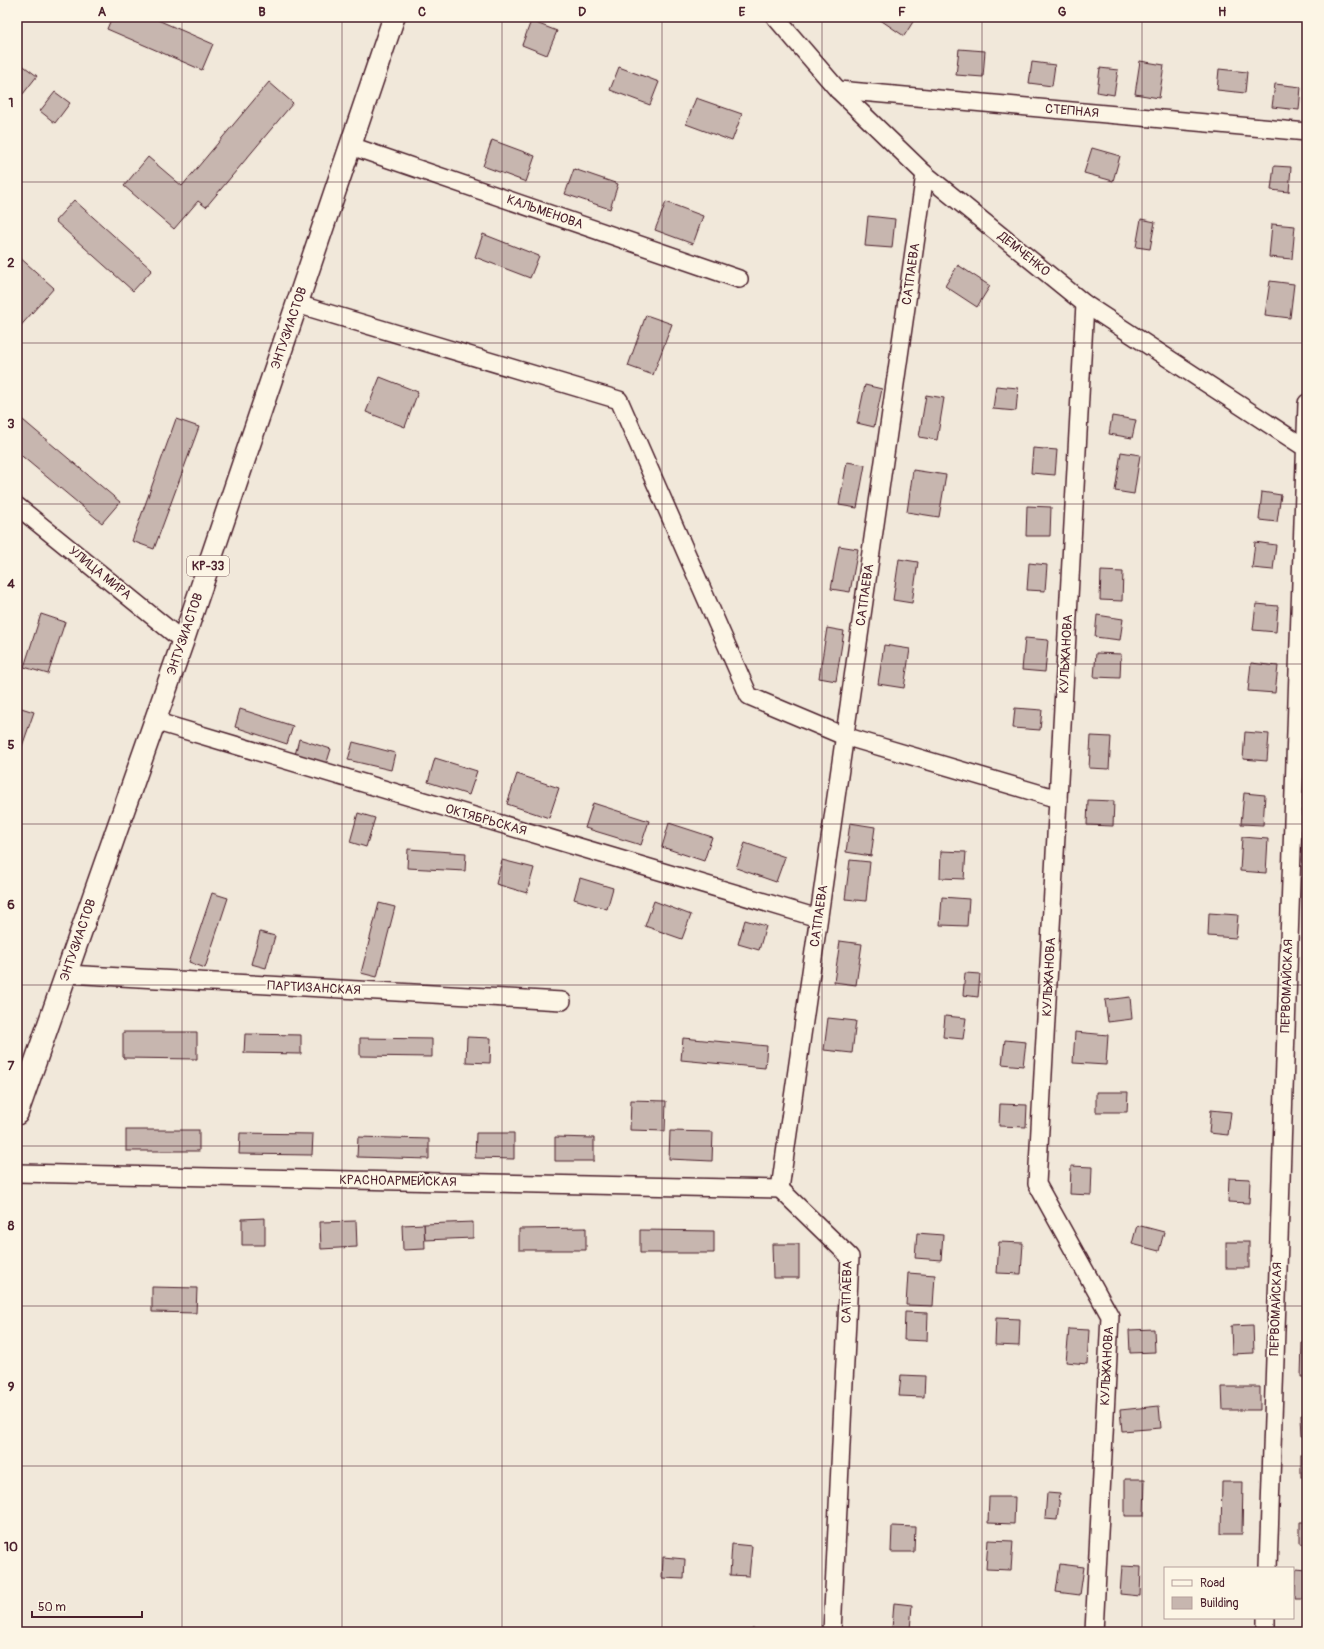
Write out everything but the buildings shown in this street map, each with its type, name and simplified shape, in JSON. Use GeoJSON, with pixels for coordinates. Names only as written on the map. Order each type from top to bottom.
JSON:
{"type":"FeatureCollection","features":[{"type":"Feature","properties":{"kind":"main road","name":"ЭНТУЗИАСТОВ"},"geometry":{"type":"LineString","coordinates":[[17,1114],[183,641],[394,17]]}},
{"type":"Feature","properties":{"kind":"street","name":"ДЕМЧЕНКО"},"geometry":{"type":"LineString","coordinates":[[775,17],[838,90],[925,174],[1085,304],[1306,449]]}},
{"type":"Feature","properties":{"kind":"street","name":"СТЕПНАЯ"},"geometry":{"type":"LineString","coordinates":[[838,90],[1307,132]]}},
{"type":"Feature","properties":{"kind":"street","name":"КАЛЬМЕНОВА"},"geometry":{"type":"LineString","coordinates":[[351,146],[739,279]]}},
{"type":"Feature","properties":{"kind":"street","name":"САТПАЕВА"},"geometry":{"type":"LineString","coordinates":[[832,1632],[850,1256],[780,1189],[925,174]]}},
{"type":"Feature","properties":{"kind":"street"},"geometry":{"type":"LineString","coordinates":[[297,304],[619,400],[749,696],[844,736],[1058,799]]}},
{"type":"Feature","properties":{"kind":"street","name":"КУЛЬЖАНОВА"},"geometry":{"type":"LineString","coordinates":[[1085,304],[1038,1184],[1110,1316],[1094,1632]]}},
{"type":"Feature","properties":{"kind":"street","name":"ПЕРВОМАЙСКАЯ"},"geometry":{"type":"LineString","coordinates":[[1268,1567],[1307,403]]}},
{"type":"Feature","properties":{"kind":"street","name":"УЛИЦА МИРА"},"geometry":{"type":"LineString","coordinates":[[17,506],[183,641]]}},
{"type":"Feature","properties":{"kind":"street","name":"ОКТЯБРЬСКАЯ"},"geometry":{"type":"LineString","coordinates":[[154,721],[818,918]]}},
{"type":"Feature","properties":{"kind":"street","name":"ПАРТИЗАНСКАЯ"},"geometry":{"type":"LineString","coordinates":[[66,974],[562,1001]]}},
{"type":"Feature","properties":{"kind":"street","name":"КРАСНОАРМЕЙСКАЯ"},"geometry":{"type":"LineString","coordinates":[[17,1173],[780,1189]]}},
{"type":"Feature","properties":{"kind":"street"},"geometry":{"type":"LineString","coordinates":[[1266,1619],[1266,1632]]}}]}
